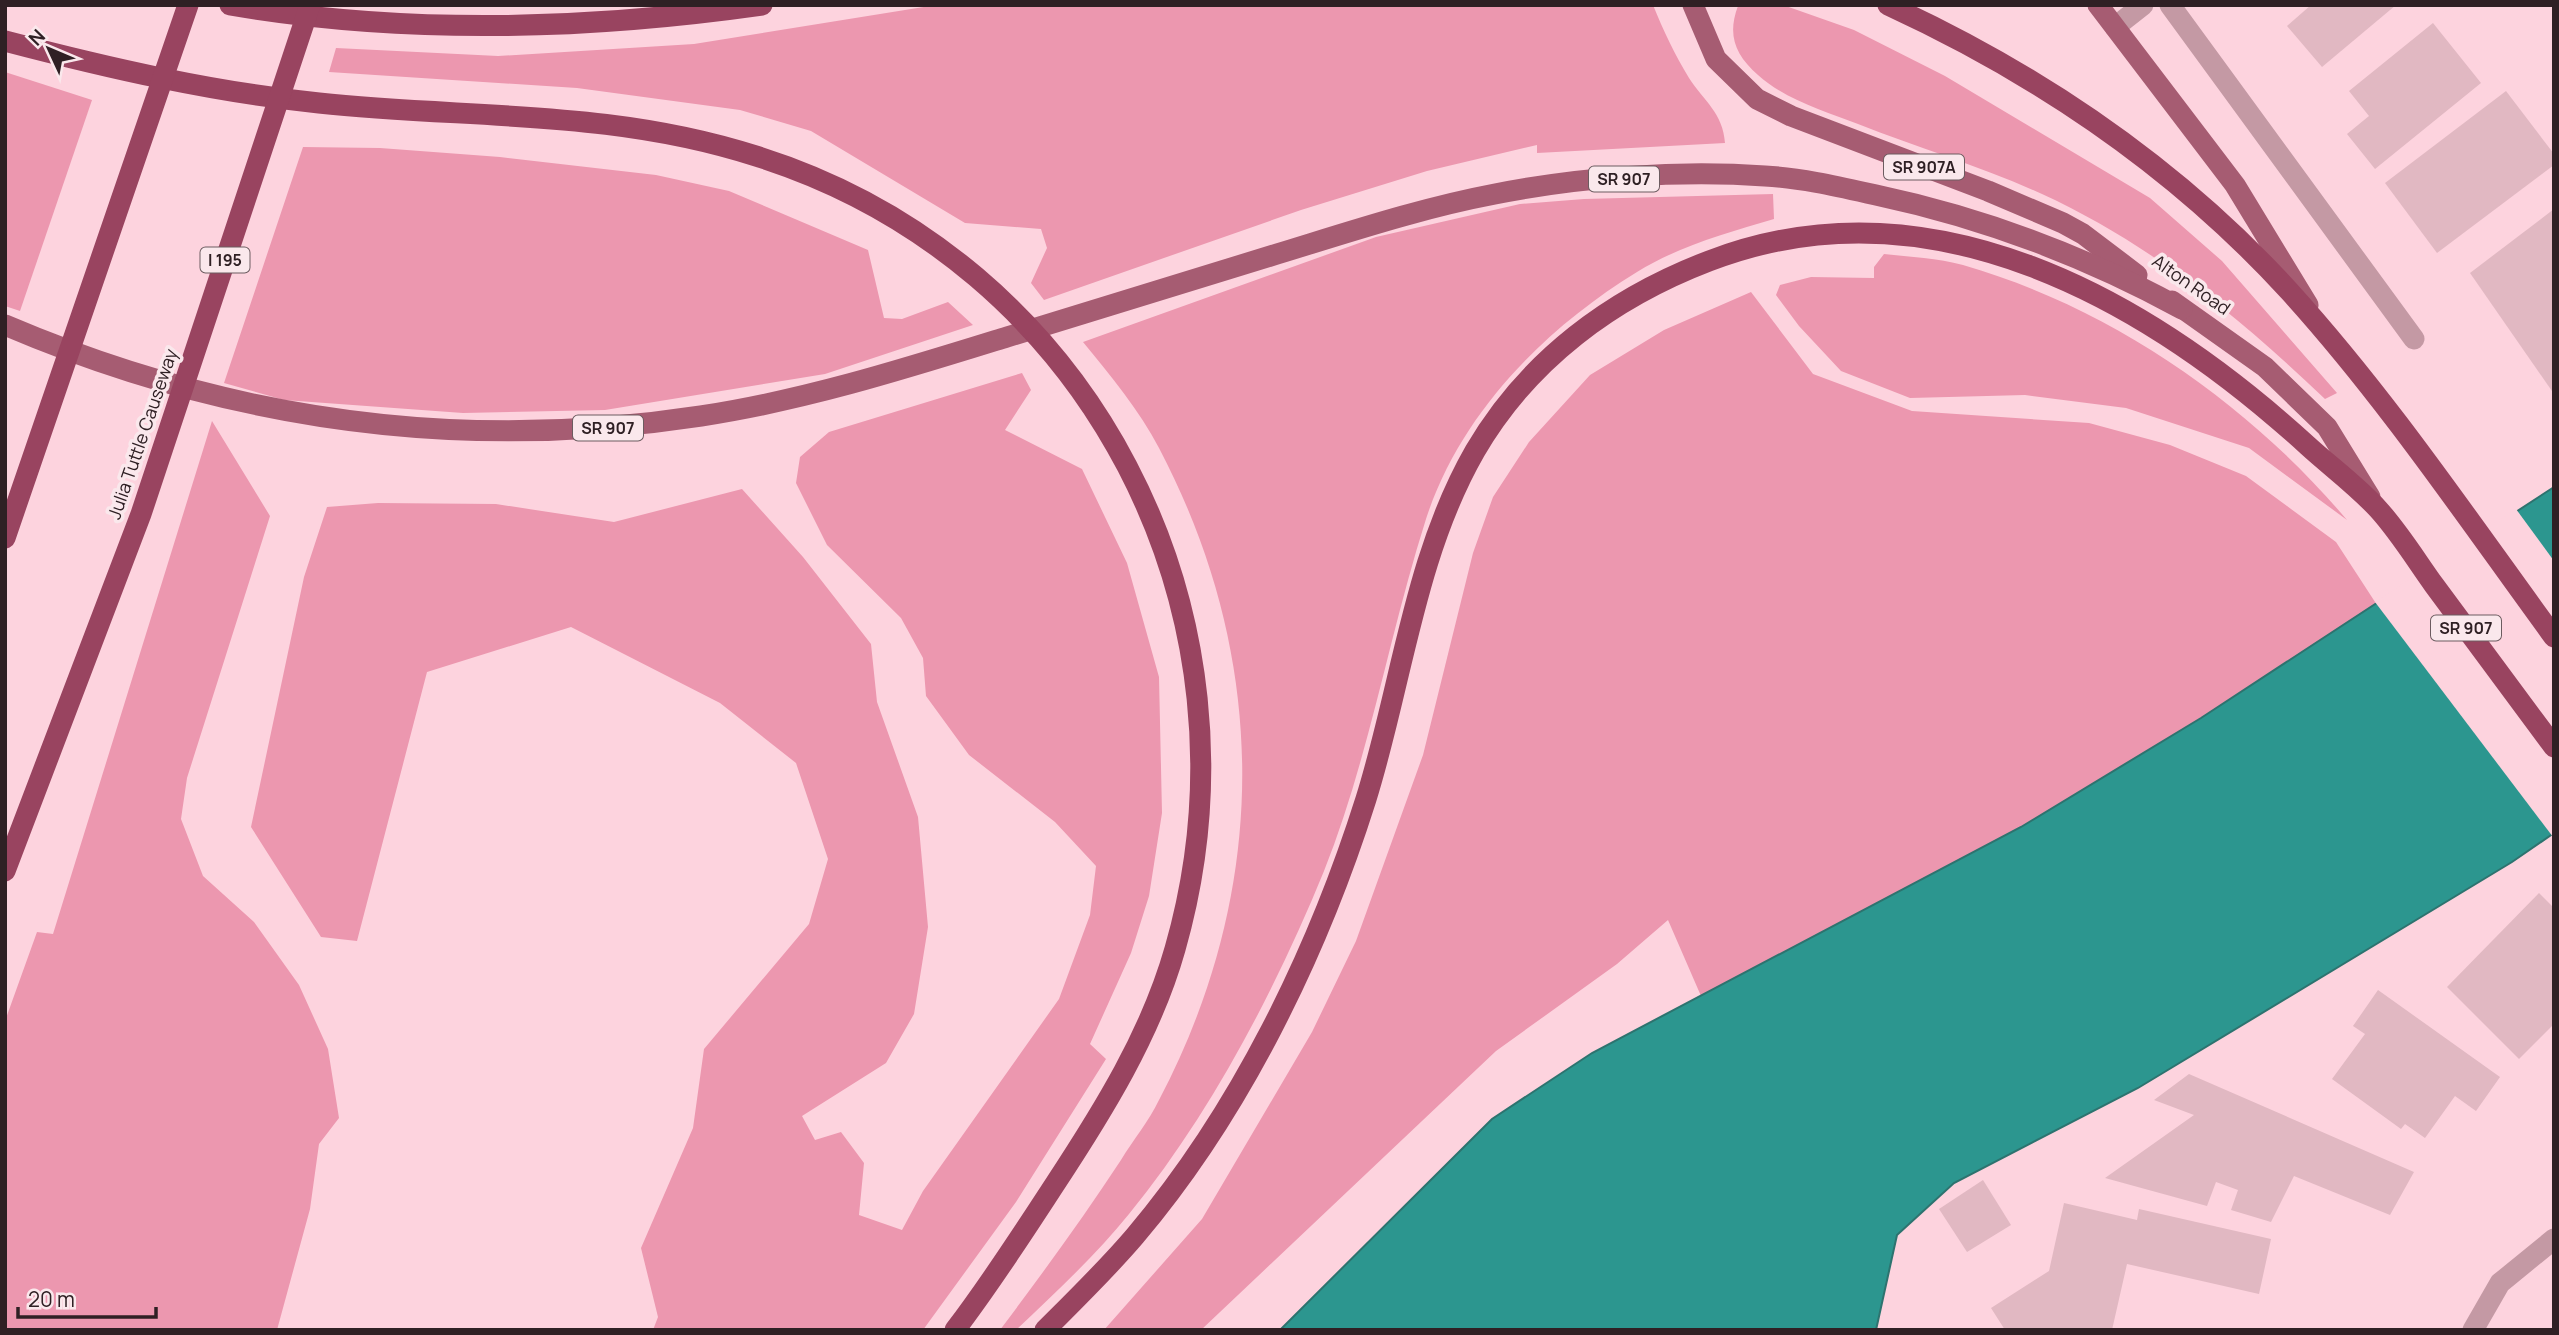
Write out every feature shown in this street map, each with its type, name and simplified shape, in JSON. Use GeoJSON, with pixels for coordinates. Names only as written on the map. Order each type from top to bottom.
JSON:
{"type":"FeatureCollection","features":[{"type":"Feature","properties":{"kind":"highway"},"geometry":{"type":"LineString","coordinates":[[5,538],[188,5]]}},
{"type":"Feature","properties":{"kind":"highway"},"geometry":{"type":"LineString","coordinates":[[230,5],[347,20],[526,27],[629,21],[762,5]]}},
{"type":"Feature","properties":{"kind":"highway","name":"Julia Tuttle Causeway"},"geometry":{"type":"LineString","coordinates":[[5,871],[141,514],[310,5]]}},
{"type":"Feature","properties":{"kind":"highway"},"geometry":{"type":"LineString","coordinates":[[1888,5],[1998,59],[2115,135],[2230,231],[2328,336],[2432,471],[2554,638]]}},
{"type":"Feature","properties":{"kind":"highway"},"geometry":{"type":"LineString","coordinates":[[5,41],[104,66],[213,88],[318,103],[567,117],[694,138],[760,156],[821,179],[871,205],[964,265],[1008,303],[1048,346],[1084,393],[1140,491],[1163,545],[1193,654],[1200,708],[1198,832],[1189,894],[1175,951],[1158,1000],[1131,1058],[1076,1153],[955,1330]]}},
{"type":"Feature","properties":{"kind":"highway"},"geometry":{"type":"LineString","coordinates":[[1045,1330],[1139,1232],[1202,1146],[1238,1087],[1292,984],[1367,796],[1439,529],[1478,445],[1525,381],[1576,334],[1621,303],[1660,282],[1726,254],[1808,234],[1876,232],[1959,243],[2054,278],[2143,321],[2179,343],[2254,397],[2379,510]]}},
{"type":"Feature","properties":{"kind":"highway","name":"Alton Road"},"geometry":{"type":"LineString","coordinates":[[2379,510],[2554,747]]}},
{"type":"Feature","properties":{"kind":"main road","name":"Alton Road"},"geometry":{"type":"LineString","coordinates":[[1693,5],[1716,58],[1734,80],[1757,99],[1791,116],[1988,191],[2063,223],[2083,234],[2182,309],[2256,359],[2327,428],[2379,510]]}},
{"type":"Feature","properties":{"kind":"main road"},"geometry":{"type":"LineString","coordinates":[[2098,5],[2235,185],[2328,336]]}},
{"type":"Feature","properties":{"kind":"main road","name":"SR 907"},"geometry":{"type":"LineString","coordinates":[[5,325],[79,356],[145,376],[320,418],[441,432],[544,432],[629,426],[706,416],[797,398],[896,372],[1348,233],[1496,194],[1569,184],[1708,174],[1768,176],[1837,186],[1978,220],[2067,253],[2182,309]]}},
{"type":"Feature","properties":{"kind":"street"},"geometry":{"type":"LineString","coordinates":[[2115,27],[2143,5]]}},
{"type":"Feature","properties":{"kind":"street"},"geometry":{"type":"LineString","coordinates":[[2170,5],[2414,339]]}},
{"type":"Feature","properties":{"kind":"street"},"geometry":{"type":"LineString","coordinates":[[2473,1330],[2500,1283],[2554,1239]]}},
{"type":"Feature","properties":{"kind":"shaded area"},"geometry":{"type":"Polygon","coordinates":[[[936,5],[1653,5],[1684,69],[1717,115],[1725,143],[1537,153],[1537,145],[1427,171],[1301,210],[1044,300],[1031,283],[1047,248],[1041,229],[965,223],[811,131],[740,110],[577,88],[329,72],[336,48],[498,56],[694,44],[936,5]]]}},
{"type":"Feature","properties":{"kind":"shaded area"},"geometry":{"type":"Polygon","coordinates":[[[1783,5],[1854,30],[1945,76],[2150,198],[2222,261],[2337,393],[2325,399],[2260,339],[2192,284],[2157,259],[2082,214],[1997,175],[1806,104],[1769,84],[1750,67],[1739,52],[1733,26],[1738,6],[1783,5]]]}},
{"type":"Feature","properties":{"kind":"shaded area"},"geometry":{"type":"Polygon","coordinates":[[[5,72],[92,100],[20,311],[5,306],[5,72]]]}},
{"type":"Feature","properties":{"kind":"shaded area"},"geometry":{"type":"Polygon","coordinates":[[[303,147],[380,148],[500,157],[656,175],[729,191],[868,250],[884,318],[902,319],[948,302],[973,325],[825,374],[605,410],[463,413],[284,400],[224,383],[303,147]]]}},
{"type":"Feature","properties":{"kind":"shaded area"},"geometry":{"type":"Polygon","coordinates":[[[1773,194],[1774,219],[1704,241],[1637,272],[1570,320],[1538,348],[1483,410],[1460,444],[1426,519],[1340,828],[1305,916],[1263,1005],[1214,1093],[1159,1176],[1129,1214],[1089,1259],[1016,1330],[1000,1330],[1092,1203],[1159,1100],[1195,1020],[1221,939],[1237,857],[1242,774],[1237,691],[1221,609],[1195,528],[1159,448],[1134,407],[1083,342],[1376,237],[1520,204],[1584,199],[1773,194]]]}},
{"type":"Feature","properties":{"kind":"shaded area"},"geometry":{"type":"Polygon","coordinates":[[[1884,254],[1963,265],[2072,307],[2124,334],[2221,399],[2308,477],[2347,520],[2249,448],[2126,408],[2025,395],[1910,398],[1841,371],[1799,326],[1776,295],[1780,285],[1811,277],[1874,278],[1874,267],[1884,254]]]}},
{"type":"Feature","properties":{"kind":"shaded area"},"geometry":{"type":"Polygon","coordinates":[[[1751,292],[1813,374],[1912,411],[2089,423],[2170,445],[2246,476],[2336,542],[2377,605],[2201,718],[2021,827],[1701,996],[1668,920],[1617,964],[1496,1051],[1201,1330],[1104,1330],[1202,1219],[1312,1032],[1356,941],[1423,755],[1473,553],[1493,497],[1529,442],[1590,375],[1664,330],[1751,292]]]}},
{"type":"Feature","properties":{"kind":"shaded area"},"geometry":{"type":"Polygon","coordinates":[[[1022,373],[1031,390],[1005,430],[1082,469],[1127,563],[1159,677],[1162,813],[1149,896],[1131,953],[1090,1044],[1106,1059],[1016,1202],[923,1330],[653,1330],[658,1317],[641,1248],[693,1128],[704,1049],[809,924],[828,859],[796,763],[720,703],[571,627],[427,672],[357,941],[321,937],[251,827],[304,577],[327,507],[378,503],[496,504],[614,522],[742,489],[803,557],[871,644],[877,702],[918,817],[928,927],[914,1014],[886,1063],[802,1116],[815,1140],[841,1132],[864,1163],[859,1215],[902,1230],[923,1191],[1059,999],[1090,915],[1096,866],[1055,822],[969,755],[926,696],[923,658],[901,618],[827,545],[796,483],[800,457],[829,432],[1022,373]]]}},
{"type":"Feature","properties":{"kind":"shaded area"},"geometry":{"type":"Polygon","coordinates":[[[212,421],[270,516],[187,778],[181,819],[203,876],[254,922],[299,985],[328,1049],[339,1118],[319,1144],[310,1209],[277,1330],[5,1330],[5,1021],[37,932],[53,934],[212,421]]]}},
{"type":"Feature","properties":{"kind":"water"},"geometry":{"type":"Polygon","coordinates":[[[2554,487],[2554,833],[2512,862],[2138,1088],[1954,1183],[1897,1235],[1876,1330],[1280,1330],[1492,1119],[1592,1053],[2021,827],[2201,718],[2554,487]]]}},
{"type":"Feature","properties":{"kind":"pier"},"geometry":{"type":"Polygon","coordinates":[[[2516,509],[2554,561],[2553,837],[2375,602],[2516,509]]]}},
{"type":"Feature","properties":{"kind":"building"},"geometry":{"type":"Polygon","coordinates":[[[2311,5],[2396,5],[2322,67],[2287,26],[2311,5]]]}},
{"type":"Feature","properties":{"kind":"building"},"geometry":{"type":"Polygon","coordinates":[[[2433,23],[2481,83],[2375,169],[2347,134],[2369,116],[2349,91],[2433,23]]]}},
{"type":"Feature","properties":{"kind":"building"},"geometry":{"type":"Polygon","coordinates":[[[2506,91],[2554,154],[2554,165],[2437,253],[2385,183],[2506,91]]]}},
{"type":"Feature","properties":{"kind":"building"},"geometry":{"type":"Polygon","coordinates":[[[2554,209],[2554,394],[2470,273],[2554,209]]]}},
{"type":"Feature","properties":{"kind":"building"},"geometry":{"type":"Polygon","coordinates":[[[2539,893],[2554,908],[2554,1024],[2519,1059],[2447,987],[2539,893]]]}},
{"type":"Feature","properties":{"kind":"building"},"geometry":{"type":"Polygon","coordinates":[[[2378,990],[2500,1077],[2476,1111],[2455,1096],[2425,1138],[2405,1124],[2401,1129],[2332,1079],[2365,1034],[2353,1026],[2378,990]]]}},
{"type":"Feature","properties":{"kind":"building"},"geometry":{"type":"Polygon","coordinates":[[[2189,1074],[2414,1172],[2390,1215],[2294,1176],[2271,1222],[2231,1210],[2238,1190],[2216,1182],[2207,1206],[2105,1178],[2194,1115],[2154,1100],[2189,1074]]]}},
{"type":"Feature","properties":{"kind":"building"},"geometry":{"type":"Polygon","coordinates":[[[1983,1180],[2011,1225],[1967,1252],[1939,1209],[1983,1180]]]}},
{"type":"Feature","properties":{"kind":"building"},"geometry":{"type":"Polygon","coordinates":[[[2064,1203],[2137,1220],[2139,1209],[2271,1239],[2259,1294],[2127,1264],[2112,1330],[2005,1330],[1991,1308],[2049,1271],[2064,1203]]]}}]}
